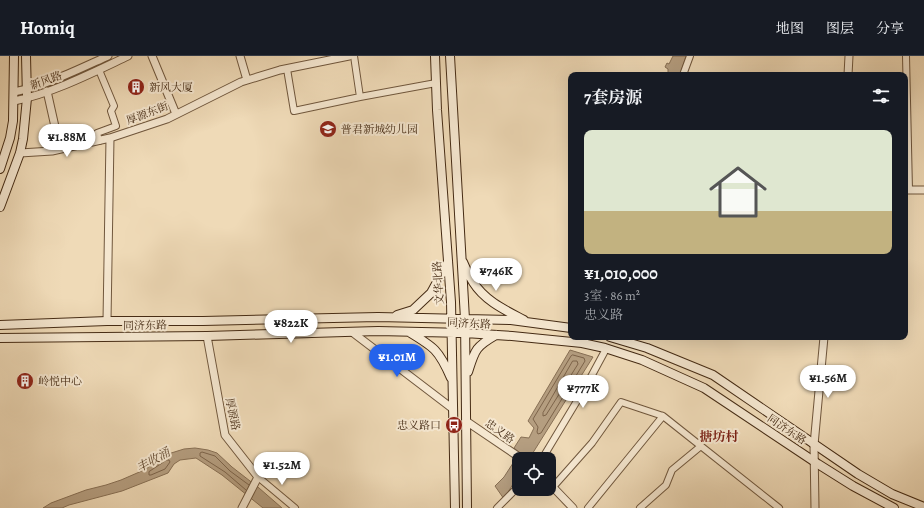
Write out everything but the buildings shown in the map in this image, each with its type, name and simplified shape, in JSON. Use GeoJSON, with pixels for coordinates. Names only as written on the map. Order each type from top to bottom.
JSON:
{"type":"FeatureCollection","features":[{"type":"Feature","properties":{"kind":"main road"},"geometry":{"type":"LineString","coordinates":[[0,169],[10,138],[14,101],[14,56]]}},
{"type":"Feature","properties":{"kind":"main road"},"geometry":{"type":"LineString","coordinates":[[0,206],[20,153],[27,98],[26,56]]}},
{"type":"Feature","properties":{"kind":"main road","name":"文华北路"},"geometry":{"type":"LineString","coordinates":[[435,56],[452,333],[455,508]]}},
{"type":"Feature","properties":{"kind":"main road"},"geometry":{"type":"LineString","coordinates":[[450,56],[465,319],[467,508]]}},
{"type":"Feature","properties":{"kind":"main road"},"geometry":{"type":"LineString","coordinates":[[462,260],[474,282],[485,297],[503,310],[530,322]]}},
{"type":"Feature","properties":{"kind":"main road"},"geometry":{"type":"LineString","coordinates":[[389,317],[413,310],[431,293],[448,261]]}},
{"type":"Feature","properties":{"kind":"main road","name":"同济东路"},"geometry":{"type":"LineString","coordinates":[[0,325],[107,321],[203,321],[389,317],[511,320],[568,328]]}},
{"type":"Feature","properties":{"kind":"main road"},"geometry":{"type":"LineString","coordinates":[[0,320],[25,324]]}},
{"type":"Feature","properties":{"kind":"main road"},"geometry":{"type":"LineString","coordinates":[[408,332],[430,344],[443,358],[453,381]]}},
{"type":"Feature","properties":{"kind":"main road","name":"同济东路"},"geometry":{"type":"LineString","coordinates":[[0,338],[408,332],[465,333],[582,343],[642,360],[704,388],[853,486],[894,508]]}},
{"type":"Feature","properties":{"kind":"main road"},"geometry":{"type":"LineString","coordinates":[[466,381],[474,354],[480,344],[496,335]]}},
{"type":"Feature","properties":{"kind":"main road","name":"同济东路"},"geometry":{"type":"LineString","coordinates":[[621,340],[647,348],[712,375],[858,474],[892,494],[924,507]]}},
{"type":"Feature","properties":{"kind":"street","name":"新风路"},"geometry":{"type":"LineString","coordinates":[[14,92],[55,80],[108,56]]}},
{"type":"Feature","properties":{"kind":"street","name":"新风路"},"geometry":{"type":"LineString","coordinates":[[14,101],[47,91],[99,70],[128,56]]}},
{"type":"Feature","properties":{"kind":"street"},"geometry":{"type":"LineString","coordinates":[[152,56],[176,114]]}},
{"type":"Feature","properties":{"kind":"street"},"geometry":{"type":"LineString","coordinates":[[240,56],[248,80]]}},
{"type":"Feature","properties":{"kind":"street","name":"厚源东街"},"geometry":{"type":"LineString","coordinates":[[110,138],[167,119],[248,80],[287,69],[349,56]]}},
{"type":"Feature","properties":{"kind":"street"},"geometry":{"type":"LineString","coordinates":[[354,56],[360,97]]}},
{"type":"Feature","properties":{"kind":"street"},"geometry":{"type":"LineString","coordinates":[[684,72],[690,56]]}},
{"type":"Feature","properties":{"kind":"street"},"geometry":{"type":"LineString","coordinates":[[848,72],[849,56]]}},
{"type":"Feature","properties":{"kind":"street"},"geometry":{"type":"LineString","coordinates":[[906,56],[906,72]]}},
{"type":"Feature","properties":{"kind":"street"},"geometry":{"type":"LineString","coordinates":[[287,69],[294,111],[436,83]]}},
{"type":"Feature","properties":{"kind":"street"},"geometry":{"type":"LineString","coordinates":[[99,70],[114,106],[111,111],[116,126],[97,133],[99,140]]}},
{"type":"Feature","properties":{"kind":"street"},"geometry":{"type":"LineString","coordinates":[[47,91],[60,150]]}},
{"type":"Feature","properties":{"kind":"street"},"geometry":{"type":"LineString","coordinates":[[20,153],[60,150],[110,138],[107,321]]}},
{"type":"Feature","properties":{"kind":"street"},"geometry":{"type":"LineString","coordinates":[[908,190],[924,190]]}},
{"type":"Feature","properties":{"kind":"street"},"geometry":{"type":"LineString","coordinates":[[352,332],[453,410]]}},
{"type":"Feature","properties":{"kind":"street","name":"厚源路"},"geometry":{"type":"LineString","coordinates":[[207,336],[225,435],[258,477]]}},
{"type":"Feature","properties":{"kind":"street"},"geometry":{"type":"LineString","coordinates":[[815,508],[814,445],[824,340]]}},
{"type":"Feature","properties":{"kind":"street"},"geometry":{"type":"LineString","coordinates":[[546,452],[586,386],[606,349]]}},
{"type":"Feature","properties":{"kind":"street"},"geometry":{"type":"LineString","coordinates":[[556,480],[592,443],[621,402],[663,416],[779,508]]}},
{"type":"Feature","properties":{"kind":"street"},"geometry":{"type":"LineString","coordinates":[[588,508],[663,416]]}},
{"type":"Feature","properties":{"kind":"street","name":"忠义路"},"geometry":{"type":"LineString","coordinates":[[466,421],[512,452]]}},
{"type":"Feature","properties":{"kind":"street"},"geometry":{"type":"LineString","coordinates":[[640,508],[666,485],[672,470],[701,446]]}},
{"type":"Feature","properties":{"kind":"street"},"geometry":{"type":"LineString","coordinates":[[243,506],[258,477],[295,508]]}},
{"type":"Feature","properties":{"kind":"street"},"geometry":{"type":"LineString","coordinates":[[556,490],[573,508]]}},
{"type":"Feature","properties":{"kind":"street"},"geometry":{"type":"LineString","coordinates":[[497,508],[512,493]]}},
{"type":"Feature","properties":{"kind":"water"},"geometry":{"type":"Polygon","coordinates":[[[673,56],[686,56],[681,72],[668,72],[668,69],[665,67],[667,63],[669,64],[673,56]]]}},
{"type":"Feature","properties":{"kind":"water"},"geometry":{"type":"Polygon","coordinates":[[[570,350],[593,357],[533,452],[519,452],[514,448],[521,437],[529,438],[534,428],[528,421],[570,350]]]}},
{"type":"Feature","properties":{"kind":"water"},"geometry":{"type":"Polygon","coordinates":[[[195,448],[217,453],[282,508],[263,508],[222,475],[196,458],[180,460],[174,464],[168,473],[122,491],[62,508],[43,508],[51,503],[86,490],[121,480],[144,470],[168,454],[184,449],[195,448]]]}},
{"type":"Feature","properties":{"kind":"water"},"geometry":{"type":"Polygon","coordinates":[[[512,465],[512,486],[504,499],[495,486],[504,477],[512,465]]]}},
{"type":"Feature","properties":{"kind":"place","name":"新风大厦"},"geometry":{"type":"Point","coordinates":[136,87]}},
{"type":"Feature","properties":{"kind":"place","name":"普君新城幼儿园"},"geometry":{"type":"Point","coordinates":[328,129]}},
{"type":"Feature","properties":{"kind":"place","name":"岭悦中心"},"geometry":{"type":"Point","coordinates":[25,381]}},
{"type":"Feature","properties":{"kind":"place","name":"忠义路口"},"geometry":{"type":"Point","coordinates":[454,425]}},
{"type":"Feature","properties":{"kind":"district","name":"搪坊村"},"geometry":{"type":"Point","coordinates":[719,436]}},
{"type":"Feature","properties":{"kind":"water label","name":"丰收涌"},"geometry":{"type":"Point","coordinates":[153,460]}}]}
